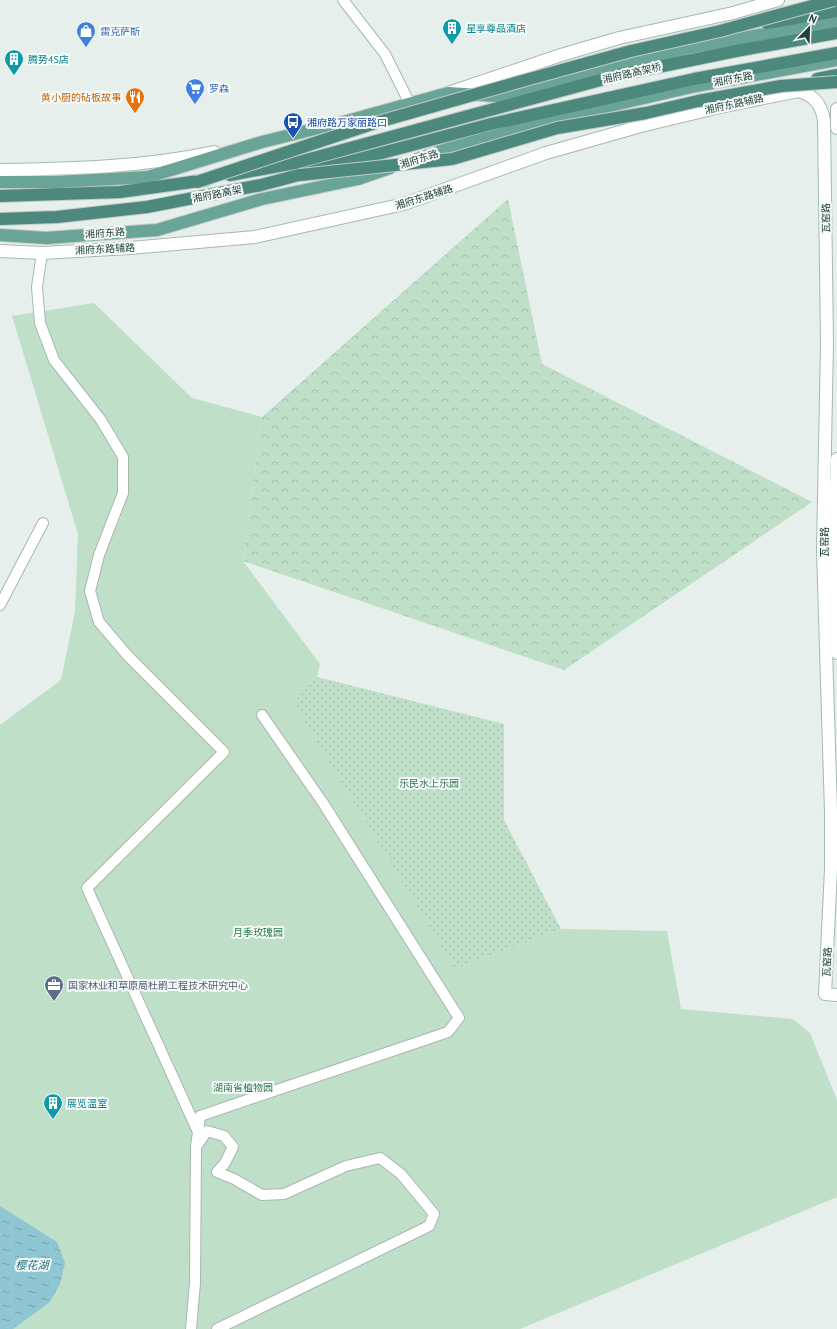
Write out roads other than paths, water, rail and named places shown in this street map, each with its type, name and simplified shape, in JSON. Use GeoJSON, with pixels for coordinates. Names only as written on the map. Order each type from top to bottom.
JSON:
{"type":"FeatureCollection","features":[{"type":"Feature","properties":{"kind":"highway"},"geometry":{"type":"LineString","coordinates":[[197,182],[378,122],[514,83],[631,51],[720,31],[834,0]]}},
{"type":"Feature","properties":{"kind":"highway"},"geometry":{"type":"LineString","coordinates":[[720,31],[837,11]]}},
{"type":"Feature","properties":{"kind":"highway","name":"湘府路高架桥"},"geometry":{"type":"LineString","coordinates":[[429,126],[514,105],[619,75],[736,51],[837,33]]}},
{"type":"Feature","properties":{"kind":"highway","name":"湘府路高架桥"},"geometry":{"type":"LineString","coordinates":[[429,141],[491,124],[694,79],[837,53]]}},
{"type":"Feature","properties":{"kind":"highway"},"geometry":{"type":"LineString","coordinates":[[300,174],[452,159],[557,128],[646,114],[698,101],[837,75]]}},
{"type":"Feature","properties":{"kind":"highway"},"geometry":{"type":"LineString","coordinates":[[780,86],[837,82]]}},
{"type":"Feature","properties":{"kind":"highway","name":"湘府路高架"},"geometry":{"type":"LineString","coordinates":[[0,196],[120,192],[197,182],[295,163],[429,126]]}},
{"type":"Feature","properties":{"kind":"highway","name":"湘府路高架"},"geometry":{"type":"LineString","coordinates":[[0,219],[58,218],[147,207],[260,185],[429,141]]}},
{"type":"Feature","properties":{"kind":"main road"},"geometry":{"type":"LineString","coordinates":[[0,170],[73,168],[149,163],[204,154],[262,142],[351,120],[448,93],[561,55],[619,38],[733,13],[778,0]]}},
{"type":"Feature","properties":{"kind":"main road"},"geometry":{"type":"LineString","coordinates":[[448,93],[497,96],[694,47],[837,21]]}},
{"type":"Feature","properties":{"kind":"main road","name":"湘府东路"},"geometry":{"type":"LineString","coordinates":[[0,235],[46,238],[157,230],[262,199],[358,179],[447,149],[562,117],[696,86],[837,60]]}},
{"type":"Feature","properties":{"kind":"main road","name":"湘府东路辅路"},"geometry":{"type":"LineString","coordinates":[[0,251],[42,253],[130,248],[255,236],[404,204],[546,153],[720,106],[837,82]]}},
{"type":"Feature","properties":{"kind":"main road","name":"瓦窑路"},"geometry":{"type":"LineString","coordinates":[[798,91],[812,97],[819,104],[823,112],[824,120],[827,344],[837,654]]}},
{"type":"Feature","properties":{"kind":"main road"},"geometry":{"type":"LineString","coordinates":[[837,109],[837,128]]}},
{"type":"Feature","properties":{"kind":"main road"},"geometry":{"type":"LineString","coordinates":[[0,182],[56,182],[148,177],[262,142]]}},
{"type":"Feature","properties":{"kind":"main road","name":"瓦窑路"},"geometry":{"type":"LineString","coordinates":[[832,492],[837,459]]}},
{"type":"Feature","properties":{"kind":"main road","name":"瓦窑路"},"geometry":{"type":"LineString","coordinates":[[832,505],[823,550],[831,832],[831,869],[825,994],[837,995]]}},
{"type":"Feature","properties":{"kind":"street"},"geometry":{"type":"LineString","coordinates":[[343,0],[385,54],[410,104]]}},
{"type":"Feature","properties":{"kind":"street"},"geometry":{"type":"LineString","coordinates":[[42,253],[38,287],[40,323],[54,360],[101,420],[123,457],[123,493],[99,555],[90,592],[99,622],[128,656],[224,752],[87,888],[198,1132]]}},
{"type":"Feature","properties":{"kind":"street"},"geometry":{"type":"LineString","coordinates":[[0,605],[43,523]]}},
{"type":"Feature","properties":{"kind":"street"},"geometry":{"type":"LineString","coordinates":[[191,1329],[195,1283],[196,1147],[200,1116],[448,1032],[458,1018],[323,803],[262,715]]}},
{"type":"Feature","properties":{"kind":"street"},"geometry":{"type":"LineString","coordinates":[[196,1147],[207,1132],[224,1136],[233,1147],[225,1163],[217,1172],[234,1179],[262,1195],[284,1194],[346,1166],[380,1158],[401,1174],[434,1214],[429,1226],[217,1329]]}},
{"type":"Feature","properties":{"kind":"water","name":"樱花湖"},"geometry":{"type":"Polygon","coordinates":[[[0,1206],[57,1242],[65,1263],[60,1284],[50,1302],[13,1329],[0,1329],[0,1206]]]}},
{"type":"Feature","properties":{"kind":"place","name":"星享尊品酒店"},"geometry":{"type":"Point","coordinates":[452,45]}},
{"type":"Feature","properties":{"kind":"place","name":"雷克萨斯"},"geometry":{"type":"Point","coordinates":[86,48]}},
{"type":"Feature","properties":{"kind":"place","name":"腾势4S店"},"geometry":{"type":"Point","coordinates":[14,76]}},
{"type":"Feature","properties":{"kind":"place","name":"罗森"},"geometry":{"type":"Point","coordinates":[195,105]}},
{"type":"Feature","properties":{"kind":"place","name":"黄小厨的砧板故事"},"geometry":{"type":"Point","coordinates":[135,114]}},
{"type":"Feature","properties":{"kind":"place","name":"湘府路万家丽路口"},"geometry":{"type":"Point","coordinates":[293,139]}},
{"type":"Feature","properties":{"kind":"place","name":"国家林业和草原局杜鹃工程技术研究中心"},"geometry":{"type":"Point","coordinates":[54,1002]}},
{"type":"Feature","properties":{"kind":"place","name":"展览温室"},"geometry":{"type":"Point","coordinates":[53,1120]}},
{"type":"Feature","properties":{"kind":"park label","name":"乐民水上乐园"},"geometry":{"type":"Point","coordinates":[429,783]}},
{"type":"Feature","properties":{"kind":"park label","name":"月季玫瑰园"},"geometry":{"type":"Point","coordinates":[258,932]}},
{"type":"Feature","properties":{"kind":"park label","name":"湖南省植物园"},"geometry":{"type":"Point","coordinates":[243,1087]}}]}
